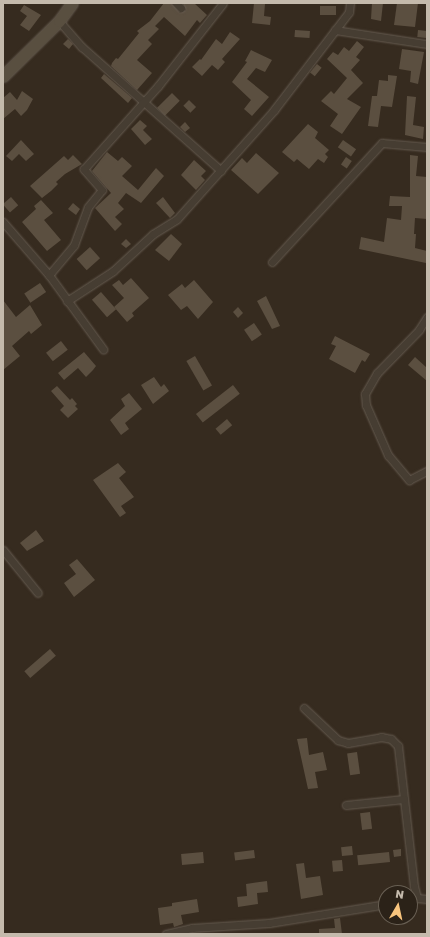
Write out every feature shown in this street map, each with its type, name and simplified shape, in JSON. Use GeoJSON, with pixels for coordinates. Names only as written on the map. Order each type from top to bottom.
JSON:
{"type":"FeatureCollection","features":[{"type":"Feature","properties":{"kind":"street"},"geometry":{"type":"LineString","coordinates":[[3,76],[59,21],[72,3]]}},
{"type":"Feature","properties":{"kind":"street"},"geometry":{"type":"LineString","coordinates":[[49,275],[74,245],[88,207],[102,190],[84,169],[188,50],[223,3]]}},
{"type":"Feature","properties":{"kind":"street"},"geometry":{"type":"LineString","coordinates":[[67,301],[113,270],[153,234],[177,219],[274,110],[349,12],[350,3]]}},
{"type":"Feature","properties":{"kind":"street"},"geometry":{"type":"LineString","coordinates":[[59,21],[82,47],[221,171]]}},
{"type":"Feature","properties":{"kind":"street"},"geometry":{"type":"LineString","coordinates":[[335,30],[427,44]]}},
{"type":"Feature","properties":{"kind":"street"},"geometry":{"type":"LineString","coordinates":[[272,262],[382,143],[427,147]]}},
{"type":"Feature","properties":{"kind":"street"},"geometry":{"type":"LineString","coordinates":[[3,222],[49,275],[103,349]]}},
{"type":"Feature","properties":{"kind":"street"},"geometry":{"type":"LineString","coordinates":[[427,317],[419,330],[377,373],[365,394],[366,405],[388,455],[409,480],[427,470]]}},
{"type":"Feature","properties":{"kind":"street"},"geometry":{"type":"LineString","coordinates":[[3,550],[38,593]]}},
{"type":"Feature","properties":{"kind":"street"},"geometry":{"type":"LineString","coordinates":[[304,708],[338,740],[348,744],[381,736],[391,739],[398,746],[412,885]]}},
{"type":"Feature","properties":{"kind":"street"},"geometry":{"type":"LineString","coordinates":[[346,805],[404,799]]}},
{"type":"Feature","properties":{"kind":"street"},"geometry":{"type":"LineString","coordinates":[[166,934],[192,928],[270,923],[378,905]]}},
{"type":"Feature","properties":{"kind":"building"},"geometry":{"type":"Polygon","coordinates":[[[164,3],[171,3],[180,13],[186,10],[183,3],[194,3],[207,15],[200,23],[197,20],[185,36],[164,17],[155,26],[159,29],[148,40],[152,44],[137,60],[152,73],[137,90],[111,66],[116,58],[118,59],[139,33],[137,31],[150,21],[164,3]]]}},
{"type":"Feature","properties":{"kind":"building"},"geometry":{"type":"Polygon","coordinates":[[[254,3],[265,4],[264,16],[271,17],[270,25],[252,23],[254,3]]]}},
{"type":"Feature","properties":{"kind":"building"},"geometry":{"type":"Polygon","coordinates":[[[372,3],[383,3],[381,21],[371,19],[372,3]]]}},
{"type":"Feature","properties":{"kind":"building"},"geometry":{"type":"Polygon","coordinates":[[[397,3],[418,3],[415,27],[394,25],[397,3]]]}},
{"type":"Feature","properties":{"kind":"building"},"geometry":{"type":"Polygon","coordinates":[[[24,5],[41,15],[29,31],[20,25],[27,16],[20,11],[24,5]]]}},
{"type":"Feature","properties":{"kind":"building"},"geometry":{"type":"Polygon","coordinates":[[[320,6],[336,6],[336,15],[320,15],[320,6]]]}},
{"type":"Feature","properties":{"kind":"building"},"geometry":{"type":"Polygon","coordinates":[[[295,30],[310,31],[309,38],[295,37],[295,30]]]}},
{"type":"Feature","properties":{"kind":"building"},"geometry":{"type":"Polygon","coordinates":[[[418,30],[427,31],[426,38],[417,37],[418,30]]]}},
{"type":"Feature","properties":{"kind":"building"},"geometry":{"type":"Polygon","coordinates":[[[230,32],[240,39],[222,59],[225,62],[218,70],[212,65],[202,76],[192,67],[200,59],[201,60],[216,39],[222,44],[230,32]]]}},
{"type":"Feature","properties":{"kind":"building"},"geometry":{"type":"Polygon","coordinates":[[[68,39],[73,44],[69,49],[63,44],[68,39]]]}},
{"type":"Feature","properties":{"kind":"building"},"geometry":{"type":"Polygon","coordinates":[[[357,41],[364,47],[356,57],[360,60],[351,70],[363,83],[347,99],[361,107],[342,134],[330,126],[338,114],[321,101],[331,91],[334,94],[347,78],[327,59],[333,52],[338,55],[344,47],[349,51],[357,41]]]}},
{"type":"Feature","properties":{"kind":"building"},"geometry":{"type":"Polygon","coordinates":[[[402,49],[424,52],[418,84],[410,82],[411,71],[399,69],[402,49]]]}},
{"type":"Feature","properties":{"kind":"building"},"geometry":{"type":"Polygon","coordinates":[[[251,50],[272,60],[265,72],[256,68],[247,79],[269,97],[252,116],[244,109],[251,100],[232,82],[247,62],[245,61],[251,50]]]}},
{"type":"Feature","properties":{"kind":"building"},"geometry":{"type":"Polygon","coordinates":[[[317,64],[322,68],[315,76],[310,73],[317,64]]]}},
{"type":"Feature","properties":{"kind":"building"},"geometry":{"type":"Polygon","coordinates":[[[104,74],[132,98],[128,103],[101,78],[104,74]]]}},
{"type":"Feature","properties":{"kind":"building"},"geometry":{"type":"Polygon","coordinates":[[[388,75],[397,76],[392,107],[381,106],[378,127],[368,126],[372,96],[377,96],[379,80],[388,81],[388,75]]]}},
{"type":"Feature","properties":{"kind":"building"},"geometry":{"type":"Polygon","coordinates":[[[22,91],[33,99],[27,110],[21,116],[15,109],[3,119],[3,98],[10,92],[17,100],[22,91]]]}},
{"type":"Feature","properties":{"kind":"building"},"geometry":{"type":"Polygon","coordinates":[[[172,93],[180,101],[165,116],[157,108],[172,93]]]}},
{"type":"Feature","properties":{"kind":"building"},"geometry":{"type":"Polygon","coordinates":[[[407,96],[416,97],[413,125],[424,127],[423,139],[405,135],[407,96]]]}},
{"type":"Feature","properties":{"kind":"building"},"geometry":{"type":"Polygon","coordinates":[[[189,100],[196,107],[190,113],[183,106],[189,100]]]}},
{"type":"Feature","properties":{"kind":"building"},"geometry":{"type":"Polygon","coordinates":[[[140,120],[147,126],[143,130],[152,139],[145,145],[131,129],[140,120]]]}},
{"type":"Feature","properties":{"kind":"building"},"geometry":{"type":"Polygon","coordinates":[[[185,122],[190,128],[185,132],[180,127],[185,122]]]}},
{"type":"Feature","properties":{"kind":"building"},"geometry":{"type":"Polygon","coordinates":[[[308,124],[318,132],[315,138],[329,150],[325,154],[328,157],[324,163],[318,159],[309,169],[297,159],[294,162],[282,152],[308,124]]]}},
{"type":"Feature","properties":{"kind":"building"},"geometry":{"type":"Polygon","coordinates":[[[21,140],[34,154],[26,161],[19,154],[12,161],[6,156],[21,140]]]}},
{"type":"Feature","properties":{"kind":"building"},"geometry":{"type":"Polygon","coordinates":[[[343,140],[356,149],[351,157],[338,147],[343,140]]]}},
{"type":"Feature","properties":{"kind":"building"},"geometry":{"type":"Polygon","coordinates":[[[107,152],[118,161],[122,157],[132,166],[122,176],[138,190],[156,168],[164,176],[141,203],[126,193],[118,203],[124,209],[115,217],[122,224],[115,231],[95,208],[111,193],[92,171],[107,152]]]}},
{"type":"Feature","properties":{"kind":"building"},"geometry":{"type":"Polygon","coordinates":[[[256,153],[279,173],[258,194],[231,170],[242,158],[247,163],[256,153]]]}},
{"type":"Feature","properties":{"kind":"building"},"geometry":{"type":"Polygon","coordinates":[[[73,155],[82,164],[65,174],[56,182],[58,184],[42,198],[30,186],[64,156],[68,160],[73,155]]]}},
{"type":"Feature","properties":{"kind":"building"},"geometry":{"type":"Polygon","coordinates":[[[410,155],[418,156],[416,176],[427,177],[427,219],[415,218],[414,234],[416,234],[415,248],[427,251],[426,263],[359,249],[361,237],[384,242],[387,218],[401,220],[402,206],[389,206],[390,196],[410,197],[410,155]]]}},
{"type":"Feature","properties":{"kind":"building"},"geometry":{"type":"Polygon","coordinates":[[[346,157],[352,161],[347,168],[341,164],[346,157]]]}},
{"type":"Feature","properties":{"kind":"building"},"geometry":{"type":"Polygon","coordinates":[[[194,160],[206,171],[201,176],[205,180],[196,190],[181,175],[194,160]]]}},
{"type":"Feature","properties":{"kind":"building"},"geometry":{"type":"Polygon","coordinates":[[[11,197],[18,205],[10,213],[3,204],[11,197]]]}},
{"type":"Feature","properties":{"kind":"building"},"geometry":{"type":"Polygon","coordinates":[[[163,197],[175,213],[170,218],[156,203],[163,197]]]}},
{"type":"Feature","properties":{"kind":"building"},"geometry":{"type":"Polygon","coordinates":[[[41,200],[53,213],[44,220],[61,240],[47,251],[22,222],[36,209],[34,206],[41,200]]]}},
{"type":"Feature","properties":{"kind":"building"},"geometry":{"type":"Polygon","coordinates":[[[73,203],[80,209],[76,215],[68,209],[73,203]]]}},
{"type":"Feature","properties":{"kind":"building"},"geometry":{"type":"Polygon","coordinates":[[[171,234],[182,244],[169,261],[155,250],[171,234]]]}},
{"type":"Feature","properties":{"kind":"building"},"geometry":{"type":"Polygon","coordinates":[[[126,239],[131,244],[126,248],[121,244],[126,239]]]}},
{"type":"Feature","properties":{"kind":"building"},"geometry":{"type":"Polygon","coordinates":[[[90,247],[100,258],[87,270],[77,259],[90,247]]]}},
{"type":"Feature","properties":{"kind":"building"},"geometry":{"type":"Polygon","coordinates":[[[131,278],[149,298],[132,313],[134,316],[127,322],[114,307],[124,298],[112,285],[119,280],[123,285],[131,278]]]}},
{"type":"Feature","properties":{"kind":"building"},"geometry":{"type":"Polygon","coordinates":[[[194,280],[213,302],[198,319],[187,306],[181,310],[168,295],[182,284],[185,288],[194,280]]]}},
{"type":"Feature","properties":{"kind":"building"},"geometry":{"type":"Polygon","coordinates":[[[40,283],[46,292],[30,303],[24,294],[40,283]]]}},
{"type":"Feature","properties":{"kind":"building"},"geometry":{"type":"Polygon","coordinates":[[[101,292],[116,309],[107,317],[92,300],[101,292]]]}},
{"type":"Feature","properties":{"kind":"building"},"geometry":{"type":"Polygon","coordinates":[[[266,296],[280,326],[272,329],[257,301],[266,296]]]}},
{"type":"Feature","properties":{"kind":"building"},"geometry":{"type":"Polygon","coordinates":[[[3,300],[16,317],[30,305],[42,325],[31,334],[29,331],[12,346],[20,356],[3,370],[3,300]]]}},
{"type":"Feature","properties":{"kind":"building"},"geometry":{"type":"Polygon","coordinates":[[[238,307],[243,313],[238,318],[233,312],[238,307]]]}},
{"type":"Feature","properties":{"kind":"building"},"geometry":{"type":"Polygon","coordinates":[[[254,323],[262,335],[252,341],[244,330],[254,323]]]}},
{"type":"Feature","properties":{"kind":"building"},"geometry":{"type":"Polygon","coordinates":[[[335,336],[370,354],[365,362],[362,360],[355,373],[329,359],[336,346],[331,344],[335,336]]]}},
{"type":"Feature","properties":{"kind":"building"},"geometry":{"type":"Polygon","coordinates":[[[61,341],[68,350],[53,361],[46,353],[61,341]]]}},
{"type":"Feature","properties":{"kind":"building"},"geometry":{"type":"Polygon","coordinates":[[[84,352],[96,366],[86,377],[78,368],[64,380],[58,373],[84,352]]]}},
{"type":"Feature","properties":{"kind":"building"},"geometry":{"type":"Polygon","coordinates":[[[195,356],[212,385],[203,390],[186,361],[195,356]]]}},
{"type":"Feature","properties":{"kind":"building"},"geometry":{"type":"Polygon","coordinates":[[[415,357],[427,368],[427,381],[408,365],[415,357]]]}},
{"type":"Feature","properties":{"kind":"building"},"geometry":{"type":"Polygon","coordinates":[[[154,377],[161,387],[164,384],[169,391],[153,404],[141,385],[154,377]]]}},
{"type":"Feature","properties":{"kind":"building"},"geometry":{"type":"Polygon","coordinates":[[[233,385],[240,394],[203,423],[196,414],[233,385]]]}},
{"type":"Feature","properties":{"kind":"building"},"geometry":{"type":"Polygon","coordinates":[[[57,386],[70,400],[72,398],[77,404],[75,406],[78,409],[68,418],[60,410],[64,406],[51,391],[57,386]]]}},
{"type":"Feature","properties":{"kind":"building"},"geometry":{"type":"Polygon","coordinates":[[[129,393],[142,409],[125,423],[129,429],[121,435],[110,420],[125,406],[121,399],[129,393]]]}},
{"type":"Feature","properties":{"kind":"building"},"geometry":{"type":"Polygon","coordinates":[[[227,419],[232,425],[221,435],[216,429],[227,419]]]}},
{"type":"Feature","properties":{"kind":"building"},"geometry":{"type":"Polygon","coordinates":[[[118,463],[126,472],[119,478],[134,497],[121,506],[126,513],[120,517],[93,480],[118,463]]]}},
{"type":"Feature","properties":{"kind":"building"},"geometry":{"type":"Polygon","coordinates":[[[36,530],[44,541],[27,551],[20,543],[36,530]]]}},
{"type":"Feature","properties":{"kind":"building"},"geometry":{"type":"Polygon","coordinates":[[[77,559],[95,580],[74,597],[64,583],[76,574],[69,565],[77,559]]]}},
{"type":"Feature","properties":{"kind":"building"},"geometry":{"type":"Polygon","coordinates":[[[50,649],[56,656],[30,678],[24,671],[50,649]]]}},
{"type":"Feature","properties":{"kind":"building"},"geometry":{"type":"Polygon","coordinates":[[[307,738],[309,755],[323,752],[327,770],[315,772],[318,788],[308,789],[297,739],[307,738]]]}},
{"type":"Feature","properties":{"kind":"building"},"geometry":{"type":"Polygon","coordinates":[[[357,752],[360,774],[350,775],[347,753],[357,752]]]}},
{"type":"Feature","properties":{"kind":"building"},"geometry":{"type":"Polygon","coordinates":[[[370,812],[372,829],[362,830],[360,813],[370,812]]]}},
{"type":"Feature","properties":{"kind":"building"},"geometry":{"type":"Polygon","coordinates":[[[352,846],[353,855],[342,856],[341,847],[352,846]]]}},
{"type":"Feature","properties":{"kind":"building"},"geometry":{"type":"Polygon","coordinates":[[[401,849],[401,856],[394,857],[393,850],[401,849]]]}},
{"type":"Feature","properties":{"kind":"building"},"geometry":{"type":"Polygon","coordinates":[[[254,850],[255,858],[235,860],[234,852],[254,850]]]}},
{"type":"Feature","properties":{"kind":"building"},"geometry":{"type":"Polygon","coordinates":[[[203,852],[204,863],[182,865],[181,854],[203,852]]]}},
{"type":"Feature","properties":{"kind":"building"},"geometry":{"type":"Polygon","coordinates":[[[389,852],[390,862],[358,865],[357,855],[389,852]]]}},
{"type":"Feature","properties":{"kind":"building"},"geometry":{"type":"Polygon","coordinates":[[[342,860],[343,871],[333,872],[332,861],[342,860]]]}},
{"type":"Feature","properties":{"kind":"building"},"geometry":{"type":"Polygon","coordinates":[[[304,863],[306,878],[320,876],[323,895],[301,899],[296,864],[304,863]]]}},
{"type":"Feature","properties":{"kind":"building"},"geometry":{"type":"Polygon","coordinates":[[[267,881],[268,892],[257,893],[258,904],[238,907],[237,897],[247,896],[246,884],[267,881]]]}},
{"type":"Feature","properties":{"kind":"building"},"geometry":{"type":"Polygon","coordinates":[[[197,899],[199,912],[181,915],[183,924],[174,927],[173,923],[160,925],[158,908],[172,906],[172,903],[197,899]]]}},
{"type":"Feature","properties":{"kind":"building"},"geometry":{"type":"Polygon","coordinates":[[[340,918],[342,934],[319,934],[319,929],[335,928],[334,919],[340,918]]]}}]}
